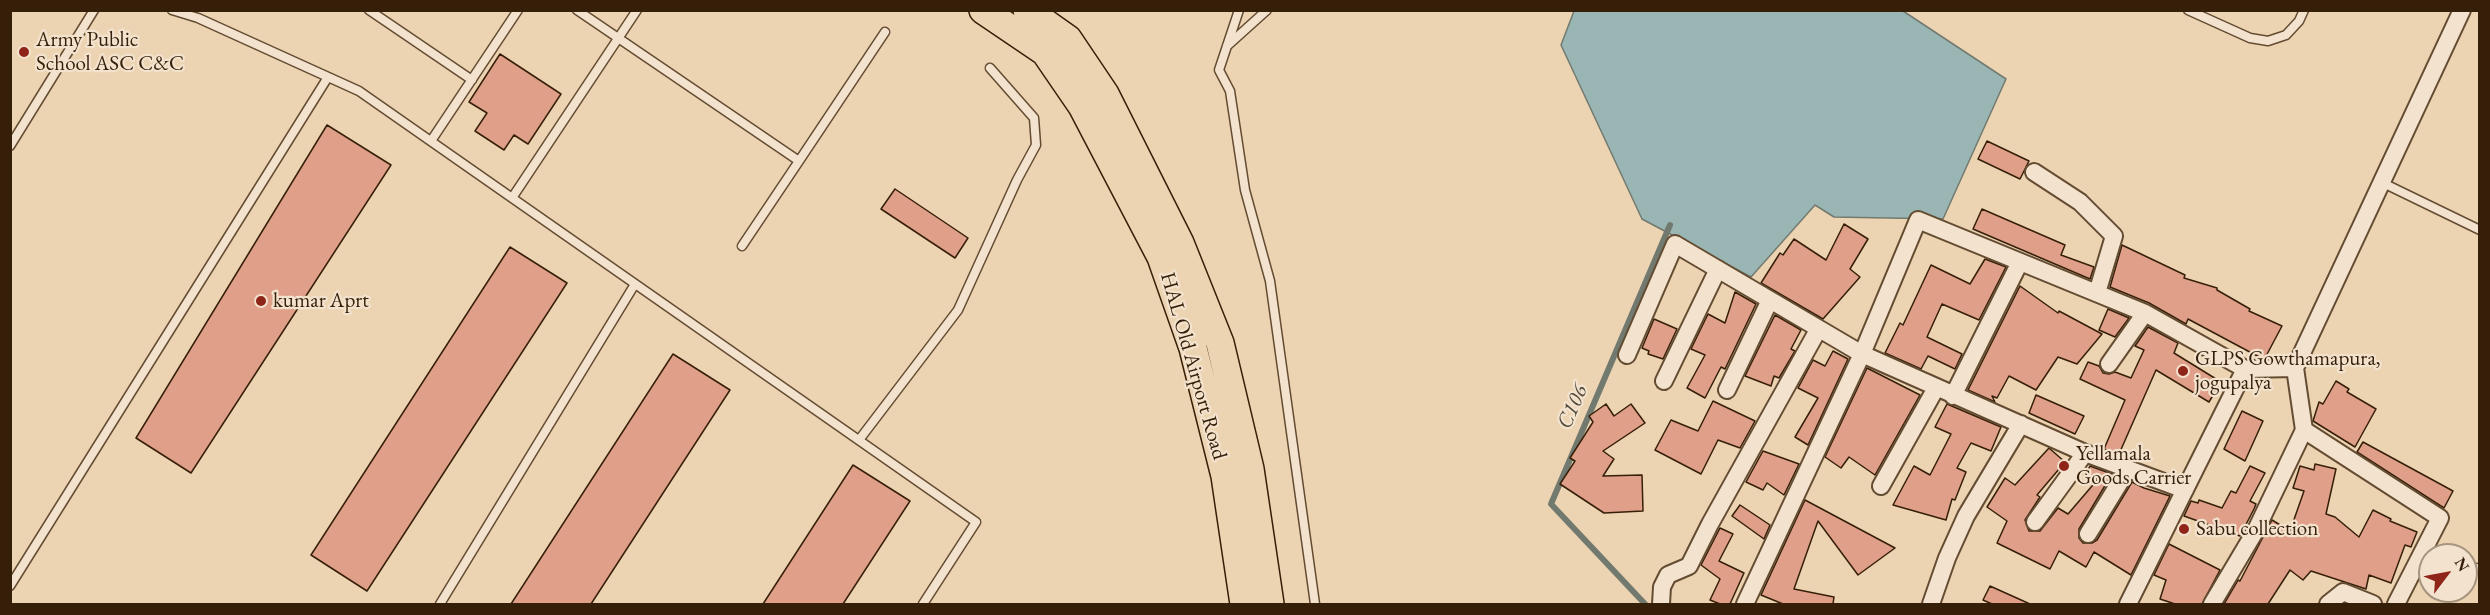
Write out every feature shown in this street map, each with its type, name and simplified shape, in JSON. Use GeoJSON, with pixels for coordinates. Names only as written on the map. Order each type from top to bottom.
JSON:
{"type":"FeatureCollection","features":[{"type":"Feature","properties":{"kind":"main road","name":"HAL Old Airport Road"},"geometry":{"type":"LineString","coordinates":[[983,10],[1045,52],[1082,106],[1161,257],[1193,348],[1225,476],[1244,604]]}},
{"type":"Feature","properties":{"kind":"main road","name":"HAL Old Airport Road"},"geometry":{"type":"LineString","coordinates":[[1027,10],[1068,39],[1105,94],[1180,243],[1220,343],[1250,469],[1270,604]]}},
{"type":"Feature","properties":{"kind":"street"},"geometry":{"type":"LineString","coordinates":[[2212,604],[2256,530],[2304,430],[2295,368],[2462,10]]}},
{"type":"Feature","properties":{"kind":"street"},"geometry":{"type":"LineString","coordinates":[[2034,172],[2080,202],[2114,236],[2097,293]]}},
{"type":"Feature","properties":{"kind":"street"},"geometry":{"type":"LineString","coordinates":[[1745,604],[1862,354],[1918,220],[2145,313],[2245,369],[2295,368]]}},
{"type":"Feature","properties":{"kind":"street"},"geometry":{"type":"LineString","coordinates":[[1628,355],[1675,244],[1862,354],[2085,453],[2185,490]]}},
{"type":"Feature","properties":{"kind":"street"},"geometry":{"type":"LineString","coordinates":[[1953,396],[2020,262]]}},
{"type":"Feature","properties":{"kind":"street"},"geometry":{"type":"LineString","coordinates":[[1664,381],[1718,269]]}},
{"type":"Feature","properties":{"kind":"street"},"geometry":{"type":"LineString","coordinates":[[1727,390],[1770,300]]}},
{"type":"Feature","properties":{"kind":"street"},"geometry":{"type":"LineString","coordinates":[[2109,364],[2145,313]]}},
{"type":"Feature","properties":{"kind":"street"},"geometry":{"type":"LineString","coordinates":[[1661,604],[1662,587],[1668,575],[1689,566],[1818,330]]}},
{"type":"Feature","properties":{"kind":"street"},"geometry":{"type":"LineString","coordinates":[[2128,604],[2245,369]]}},
{"type":"Feature","properties":{"kind":"street"},"geometry":{"type":"LineString","coordinates":[[1881,486],[1936,388]]}},
{"type":"Feature","properties":{"kind":"street"},"geometry":{"type":"LineString","coordinates":[[1931,604],[1947,558],[1966,516],[2021,424]]}},
{"type":"Feature","properties":{"kind":"street"},"geometry":{"type":"LineString","coordinates":[[2304,430],[2440,518],[2396,604]]}},
{"type":"Feature","properties":{"kind":"street"},"geometry":{"type":"LineString","coordinates":[[2035,522],[2085,453]]}},
{"type":"Feature","properties":{"kind":"street"},"geometry":{"type":"LineString","coordinates":[[2088,534],[2128,469]]}},
{"type":"Feature","properties":{"kind":"street"},"geometry":{"type":"LineString","coordinates":[[2328,604],[2343,592],[2373,604]]}},
{"type":"Feature","properties":{"kind":"lane"},"geometry":{"type":"LineString","coordinates":[[11,144],[94,10]]}},
{"type":"Feature","properties":{"kind":"lane"},"geometry":{"type":"LineString","coordinates":[[172,10],[196,14],[359,91],[976,522],[922,604]]}},
{"type":"Feature","properties":{"kind":"lane"},"geometry":{"type":"LineString","coordinates":[[369,10],[472,80]]}},
{"type":"Feature","properties":{"kind":"lane"},"geometry":{"type":"LineString","coordinates":[[431,141],[518,10]]}},
{"type":"Feature","properties":{"kind":"lane"},"geometry":{"type":"LineString","coordinates":[[577,10],[799,161]]}},
{"type":"Feature","properties":{"kind":"lane"},"geometry":{"type":"LineString","coordinates":[[512,198],[637,10]]}},
{"type":"Feature","properties":{"kind":"lane"},"geometry":{"type":"LineString","coordinates":[[1239,10],[1219,70],[1230,91],[1245,190],[1270,281],[1315,604]]}},
{"type":"Feature","properties":{"kind":"lane"},"geometry":{"type":"LineString","coordinates":[[1227,46],[1267,10]]}},
{"type":"Feature","properties":{"kind":"lane"},"geometry":{"type":"LineString","coordinates":[[2188,10],[2250,38],[2268,41],[2286,35],[2299,21],[2304,10]]}},
{"type":"Feature","properties":{"kind":"lane"},"geometry":{"type":"LineString","coordinates":[[742,246],[885,32]]}},
{"type":"Feature","properties":{"kind":"lane"},"geometry":{"type":"LineString","coordinates":[[860,440],[958,310],[1017,180],[1036,145],[1034,118],[990,68]]}},
{"type":"Feature","properties":{"kind":"lane"},"geometry":{"type":"LineString","coordinates":[[10,586],[328,77]]}},
{"type":"Feature","properties":{"kind":"lane"},"geometry":{"type":"LineString","coordinates":[[2381,182],[2480,230]]}},
{"type":"Feature","properties":{"kind":"lane"},"geometry":{"type":"LineString","coordinates":[[440,604],[635,284]]}},
{"type":"Feature","properties":{"kind":"water"},"geometry":{"type":"Polygon","coordinates":[[[1574,11],[1903,11],[2006,79],[1943,219],[1834,217],[1815,205],[1751,277],[1642,219],[1561,45],[1574,11]]]}},
{"type":"Feature","properties":{"kind":"building"},"geometry":{"type":"Polygon","coordinates":[[[500,54],[561,94],[528,144],[514,135],[504,150],[475,131],[487,113],[469,102],[500,54]]]}},
{"type":"Feature","properties":{"kind":"building","name":"kumar Aprt"},"geometry":{"type":"Polygon","coordinates":[[[327,125],[391,165],[191,473],[136,438],[327,125]]]}},
{"type":"Feature","properties":{"kind":"building"},"geometry":{"type":"Polygon","coordinates":[[[1987,141],[2029,161],[2020,179],[1978,159],[1987,141]]]}},
{"type":"Feature","properties":{"kind":"building"},"geometry":{"type":"Polygon","coordinates":[[[895,189],[968,238],[955,258],[881,209],[895,189]]]}},
{"type":"Feature","properties":{"kind":"building"},"geometry":{"type":"Polygon","coordinates":[[[1982,209],[2065,245],[2061,255],[2094,267],[2090,279],[1973,229],[1982,209]]]}},
{"type":"Feature","properties":{"kind":"building"},"geometry":{"type":"Polygon","coordinates":[[[1844,224],[1868,239],[1850,269],[1860,277],[1823,319],[1761,283],[1780,253],[1783,255],[1794,239],[1826,260],[1844,224]]]}},
{"type":"Feature","properties":{"kind":"building"},"geometry":{"type":"Polygon","coordinates":[[[2122,245],[2185,275],[2184,278],[2217,288],[2250,309],[2249,311],[2282,326],[2265,358],[2261,358],[2188,319],[2186,324],[2149,303],[2110,287],[2122,245]]]}},
{"type":"Feature","properties":{"kind":"building"},"geometry":{"type":"Polygon","coordinates":[[[510,247],[567,283],[367,591],[311,555],[510,247]]]}},
{"type":"Feature","properties":{"kind":"building"},"geometry":{"type":"Polygon","coordinates":[[[1985,259],[2006,267],[1979,320],[1942,304],[1927,337],[1962,354],[1955,369],[1928,356],[1921,369],[1885,353],[1900,323],[1903,325],[1931,265],[1970,284],[1985,259]]]}},
{"type":"Feature","properties":{"kind":"building"},"geometry":{"type":"Polygon","coordinates":[[[2020,286],[2058,313],[2059,311],[2102,334],[2077,364],[2058,357],[2036,390],[2009,376],[1997,398],[1992,396],[1995,402],[1968,390],[2020,286]]]}},
{"type":"Feature","properties":{"kind":"building"},"geometry":{"type":"Polygon","coordinates":[[[1735,292],[1756,304],[1725,369],[1721,367],[1705,398],[1687,388],[1705,355],[1691,349],[1708,314],[1725,323],[1735,292]]]}},
{"type":"Feature","properties":{"kind":"building"},"geometry":{"type":"Polygon","coordinates":[[[2108,309],[2129,318],[2115,337],[2099,330],[2108,309]]]}},
{"type":"Feature","properties":{"kind":"building"},"geometry":{"type":"Polygon","coordinates":[[[1775,315],[1801,330],[1791,349],[1795,351],[1779,378],[1774,376],[1771,386],[1745,376],[1775,315]]]}},
{"type":"Feature","properties":{"kind":"building"},"geometry":{"type":"Polygon","coordinates":[[[1654,319],[1677,329],[1663,359],[1648,354],[1649,351],[1642,348],[1654,319]]]}},
{"type":"Feature","properties":{"kind":"building"},"geometry":{"type":"Polygon","coordinates":[[[2148,327],[2178,343],[2174,353],[2221,382],[2209,402],[2156,370],[2119,454],[2104,449],[2125,400],[2080,379],[2088,362],[2099,366],[2103,373],[2115,372],[2131,378],[2144,350],[2135,346],[2148,327]]]}},
{"type":"Feature","properties":{"kind":"building"},"geometry":{"type":"Polygon","coordinates":[[[1833,351],[1848,359],[1808,445],[1795,437],[1818,398],[1798,388],[1813,360],[1825,366],[1833,351]]]}},
{"type":"Feature","properties":{"kind":"building"},"geometry":{"type":"Polygon","coordinates":[[[673,354],[730,390],[591,604],[511,604],[673,354]]]}},
{"type":"Feature","properties":{"kind":"building"},"geometry":{"type":"Polygon","coordinates":[[[1867,368],[1920,395],[1875,475],[1849,457],[1841,468],[1825,457],[1867,368]]]}},
{"type":"Feature","properties":{"kind":"building"},"geometry":{"type":"Polygon","coordinates":[[[2336,381],[2349,389],[2347,392],[2376,409],[2355,447],[2313,421],[2319,402],[2323,404],[2336,381]]]}},
{"type":"Feature","properties":{"kind":"building"},"geometry":{"type":"Polygon","coordinates":[[[2036,395],[2084,416],[2075,434],[2029,413],[2036,395]]]}},
{"type":"Feature","properties":{"kind":"building"},"geometry":{"type":"Polygon","coordinates":[[[1713,401],[1755,421],[1740,448],[1718,440],[1701,474],[1655,450],[1671,420],[1698,431],[1713,401]]]}},
{"type":"Feature","properties":{"kind":"building"},"geometry":{"type":"Polygon","coordinates":[[[1606,404],[1614,416],[1631,404],[1645,423],[1603,451],[1614,459],[1603,476],[1642,475],[1643,511],[1604,513],[1560,484],[1575,461],[1570,458],[1593,422],[1589,416],[1606,404]]]}},
{"type":"Feature","properties":{"kind":"building"},"geometry":{"type":"Polygon","coordinates":[[[1947,404],[2001,427],[1991,451],[1971,443],[1957,468],[1966,472],[1955,500],[1952,499],[1946,520],[1893,505],[1914,466],[1930,475],[1951,434],[1935,427],[1947,404]]]}},
{"type":"Feature","properties":{"kind":"building"},"geometry":{"type":"Polygon","coordinates":[[[2242,411],[2263,421],[2245,461],[2224,449],[2242,411]]]}},
{"type":"Feature","properties":{"kind":"building"},"geometry":{"type":"Polygon","coordinates":[[[2363,442],[2453,491],[2444,508],[2357,452],[2363,442]]]}},
{"type":"Feature","properties":{"kind":"building"},"geometry":{"type":"Polygon","coordinates":[[[2049,448],[2065,462],[2037,495],[2040,497],[2025,520],[2029,531],[2040,531],[2058,508],[2068,514],[2098,479],[2086,474],[2090,466],[2112,474],[2079,529],[2079,538],[2083,543],[2092,543],[2097,540],[2132,482],[2170,496],[2131,575],[2094,552],[2086,567],[2059,551],[2050,569],[1997,543],[2007,521],[1987,507],[2005,478],[2015,485],[2049,448]]]}},
{"type":"Feature","properties":{"kind":"building"},"geometry":{"type":"Polygon","coordinates":[[[1763,451],[1799,464],[1784,495],[1767,483],[1763,490],[1746,482],[1763,451]]]}},
{"type":"Feature","properties":{"kind":"building"},"geometry":{"type":"Polygon","coordinates":[[[2315,464],[2336,469],[2326,514],[2335,517],[2359,537],[2373,510],[2391,519],[2390,521],[2417,532],[2411,547],[2405,545],[2391,583],[2369,575],[2366,589],[2311,571],[2303,580],[2290,570],[2268,604],[2224,604],[2238,580],[2240,581],[2272,520],[2290,531],[2304,491],[2293,488],[2300,466],[2314,470],[2315,464]]]}},
{"type":"Feature","properties":{"kind":"building"},"geometry":{"type":"Polygon","coordinates":[[[853,465],[910,501],[843,604],[763,604],[853,465]]]}},
{"type":"Feature","properties":{"kind":"building"},"geometry":{"type":"Polygon","coordinates":[[[2250,466],[2265,473],[2250,501],[2256,504],[2240,536],[2184,516],[2191,501],[2198,503],[2199,500],[2222,508],[2231,491],[2236,493],[2250,466]]]}},
{"type":"Feature","properties":{"kind":"building"},"geometry":{"type":"Polygon","coordinates":[[[1805,500],[1895,548],[1858,575],[1818,521],[1794,589],[1834,597],[1833,604],[1783,604],[1761,595],[1805,500]]]}},
{"type":"Feature","properties":{"kind":"building"},"geometry":{"type":"Polygon","coordinates":[[[1740,505],[1770,525],[1764,539],[1732,516],[1740,505]]]}},
{"type":"Feature","properties":{"kind":"building"},"geometry":{"type":"Polygon","coordinates":[[[1720,528],[1733,534],[1719,561],[1744,573],[1730,604],[1720,604],[1710,600],[1720,579],[1701,565],[1720,528]]]}},
{"type":"Feature","properties":{"kind":"building"},"geometry":{"type":"Polygon","coordinates":[[[2169,544],[2220,570],[2202,604],[2175,604],[2160,599],[2166,580],[2154,575],[2169,544]]]}},
{"type":"Feature","properties":{"kind":"building"},"geometry":{"type":"Polygon","coordinates":[[[1990,586],[2030,604],[1992,604],[1983,600],[1990,586]]]}},
{"type":"Feature","properties":{"kind":"waterway","name":"C106"},"geometry":{"type":"LineString","coordinates":[[1645,604],[1551,504],[1670,225]]}},
{"type":"Feature","properties":{"kind":"place","name":"Army Public School ASC C&C"},"geometry":{"type":"Point","coordinates":[24,52]}},
{"type":"Feature","properties":{"kind":"place","name":"kumar Aprt"},"geometry":{"type":"Point","coordinates":[261,301]}},
{"type":"Feature","properties":{"kind":"place","name":"GLPS Gowthamapura, jogupalya"},"geometry":{"type":"Point","coordinates":[2183,371]}},
{"type":"Feature","properties":{"kind":"place","name":"Yellamala Goods Carrier"},"geometry":{"type":"Point","coordinates":[2064,466]}},
{"type":"Feature","properties":{"kind":"place","name":"Sabu collection"},"geometry":{"type":"Point","coordinates":[2184,529]}}]}
